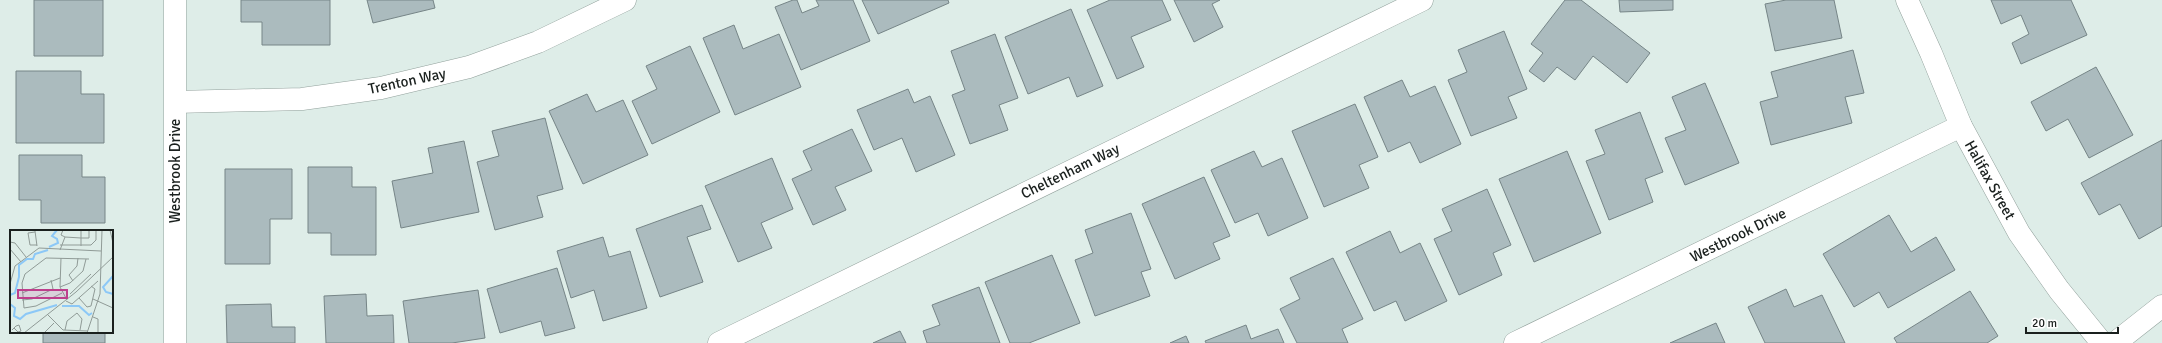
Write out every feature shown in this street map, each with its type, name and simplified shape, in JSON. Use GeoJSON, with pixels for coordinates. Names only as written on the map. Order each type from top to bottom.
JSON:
{"type":"FeatureCollection","features":[{"type":"Feature","properties":{"kind":"street","name":"Westbrook Drive"},"geometry":{"type":"LineString","coordinates":[[175,0],[175,343]]}},
{"type":"Feature","properties":{"kind":"street","name":"Trenton Way"},"geometry":{"type":"LineString","coordinates":[[175,102],[302,99],[381,88],[469,67],[531,44],[624,0]]}},
{"type":"Feature","properties":{"kind":"street","name":"Cheltenham Way"},"geometry":{"type":"LineString","coordinates":[[719,343],[1422,0]]}},
{"type":"Feature","properties":{"kind":"street","name":"Halifax Street"},"geometry":{"type":"LineString","coordinates":[[1907,0],[1932,53],[1961,126],[2019,233],[2059,290],[2102,343]]}},
{"type":"Feature","properties":{"kind":"street","name":"Westbrook Drive"},"geometry":{"type":"LineString","coordinates":[[1515,343],[1961,126]]}},
{"type":"Feature","properties":{"kind":"street"},"geometry":{"type":"LineString","coordinates":[[2115,343],[2162,306]]}},
{"type":"Feature","properties":{"kind":"building"},"geometry":{"type":"Polygon","coordinates":[[[34,0],[103,0],[103,56],[34,56],[34,0]]]}},
{"type":"Feature","properties":{"kind":"building"},"geometry":{"type":"Polygon","coordinates":[[[241,0],[330,0],[330,45],[262,45],[262,22],[241,22],[241,0]]]}},
{"type":"Feature","properties":{"kind":"building"},"geometry":{"type":"Polygon","coordinates":[[[367,0],[433,0],[435,8],[373,23],[367,0]]]}},
{"type":"Feature","properties":{"kind":"building"},"geometry":{"type":"Polygon","coordinates":[[[793,0],[797,0],[802,13],[819,6],[816,0],[853,0],[870,41],[801,70],[775,7],[793,0]]]}},
{"type":"Feature","properties":{"kind":"building"},"geometry":{"type":"Polygon","coordinates":[[[862,0],[948,0],[949,3],[878,34],[862,0]]]}},
{"type":"Feature","properties":{"kind":"building"},"geometry":{"type":"Polygon","coordinates":[[[1110,0],[1162,0],[1171,20],[1131,37],[1144,67],[1117,79],[1087,10],[1110,0]]]}},
{"type":"Feature","properties":{"kind":"building"},"geometry":{"type":"Polygon","coordinates":[[[1174,0],[1220,0],[1212,4],[1223,27],[1194,42],[1174,0]]]}},
{"type":"Feature","properties":{"kind":"building"},"geometry":{"type":"Polygon","coordinates":[[[1565,0],[1581,0],[1650,53],[1627,83],[1593,56],[1575,80],[1557,67],[1544,82],[1529,71],[1543,53],[1531,44],[1565,0]]]}},
{"type":"Feature","properties":{"kind":"building"},"geometry":{"type":"Polygon","coordinates":[[[1619,0],[1673,0],[1673,10],[1620,12],[1619,0]]]}},
{"type":"Feature","properties":{"kind":"building"},"geometry":{"type":"Polygon","coordinates":[[[1786,0],[1834,0],[1842,38],[1775,51],[1765,4],[1786,0]]]}},
{"type":"Feature","properties":{"kind":"building"},"geometry":{"type":"Polygon","coordinates":[[[1991,0],[2071,0],[2087,35],[2021,64],[2012,43],[2029,34],[2021,15],[2001,24],[1991,0]]]}},
{"type":"Feature","properties":{"kind":"building"},"geometry":{"type":"Polygon","coordinates":[[[1071,9],[1103,86],[1077,97],[1069,77],[1028,94],[1005,37],[1071,9]]]}},
{"type":"Feature","properties":{"kind":"building"},"geometry":{"type":"Polygon","coordinates":[[[734,25],[743,49],[779,34],[801,87],[735,115],[703,38],[734,25]]]}},
{"type":"Feature","properties":{"kind":"building"},"geometry":{"type":"Polygon","coordinates":[[[1504,31],[1527,89],[1508,97],[1517,118],[1471,136],[1448,80],[1467,72],[1458,50],[1504,31]]]}},
{"type":"Feature","properties":{"kind":"building"},"geometry":{"type":"Polygon","coordinates":[[[995,34],[1018,98],[999,105],[1008,130],[970,144],[952,95],[965,90],[951,51],[995,34]]]}},
{"type":"Feature","properties":{"kind":"building"},"geometry":{"type":"Polygon","coordinates":[[[690,46],[720,112],[652,144],[632,101],[657,89],[646,66],[690,46]]]}},
{"type":"Feature","properties":{"kind":"building"},"geometry":{"type":"Polygon","coordinates":[[[1853,50],[1864,93],[1845,97],[1852,123],[1771,145],[1760,102],[1778,97],[1771,72],[1853,50]]]}},
{"type":"Feature","properties":{"kind":"building"},"geometry":{"type":"Polygon","coordinates":[[[2096,67],[2133,135],[2089,158],[2068,119],[2046,131],[2031,102],[2096,67]]]}},
{"type":"Feature","properties":{"kind":"building"},"geometry":{"type":"Polygon","coordinates":[[[16,71],[81,71],[81,94],[104,94],[104,143],[16,143],[16,71]]]}},
{"type":"Feature","properties":{"kind":"building"},"geometry":{"type":"Polygon","coordinates":[[[1402,80],[1410,97],[1435,86],[1461,144],[1420,163],[1410,142],[1388,152],[1364,97],[1402,80]]]}},
{"type":"Feature","properties":{"kind":"building"},"geometry":{"type":"Polygon","coordinates":[[[1705,83],[1739,163],[1685,185],[1665,138],[1686,130],[1672,97],[1705,83]]]}},
{"type":"Feature","properties":{"kind":"building"},"geometry":{"type":"Polygon","coordinates":[[[908,89],[914,103],[930,96],[955,155],[916,172],[902,138],[874,150],[857,110],[908,89]]]}},
{"type":"Feature","properties":{"kind":"building"},"geometry":{"type":"Polygon","coordinates":[[[587,94],[596,112],[623,100],[648,155],[583,184],[549,111],[587,94]]]}},
{"type":"Feature","properties":{"kind":"building"},"geometry":{"type":"Polygon","coordinates":[[[1355,104],[1378,157],[1359,165],[1369,188],[1324,207],[1292,131],[1355,104]]]}},
{"type":"Feature","properties":{"kind":"building"},"geometry":{"type":"Polygon","coordinates":[[[1640,112],[1663,172],[1645,179],[1653,202],[1609,220],[1586,161],[1605,154],[1595,130],[1640,112]]]}},
{"type":"Feature","properties":{"kind":"building"},"geometry":{"type":"Polygon","coordinates":[[[545,118],[563,189],[537,196],[543,217],[495,230],[477,162],[499,156],[492,131],[545,118]]]}},
{"type":"Feature","properties":{"kind":"building"},"geometry":{"type":"Polygon","coordinates":[[[852,129],[872,171],[835,187],[846,210],[813,225],[792,179],[812,170],[803,151],[852,129]]]}},
{"type":"Feature","properties":{"kind":"building"},"geometry":{"type":"Polygon","coordinates":[[[2162,140],[2162,226],[2139,239],[2120,204],[2099,215],[2081,183],[2162,140]]]}},
{"type":"Feature","properties":{"kind":"building"},"geometry":{"type":"Polygon","coordinates":[[[464,141],[479,212],[401,228],[392,181],[433,173],[428,148],[464,141]]]}},
{"type":"Feature","properties":{"kind":"building"},"geometry":{"type":"Polygon","coordinates":[[[1254,151],[1262,167],[1282,158],[1308,218],[1268,236],[1258,213],[1235,223],[1211,170],[1254,151]]]}},
{"type":"Feature","properties":{"kind":"building"},"geometry":{"type":"Polygon","coordinates":[[[1567,151],[1601,233],[1534,262],[1499,179],[1567,151]]]}},
{"type":"Feature","properties":{"kind":"building"},"geometry":{"type":"Polygon","coordinates":[[[19,155],[82,155],[82,177],[105,177],[105,223],[41,223],[41,200],[19,200],[19,155]]]}},
{"type":"Feature","properties":{"kind":"building"},"geometry":{"type":"Polygon","coordinates":[[[772,158],[793,209],[761,223],[772,248],[738,262],[705,186],[772,158]]]}},
{"type":"Feature","properties":{"kind":"building"},"geometry":{"type":"Polygon","coordinates":[[[308,167],[352,167],[352,187],[376,187],[376,255],[331,255],[331,233],[308,233],[308,167]]]}},
{"type":"Feature","properties":{"kind":"building"},"geometry":{"type":"Polygon","coordinates":[[[225,169],[292,169],[292,219],[270,219],[270,264],[225,264],[225,169]]]}},
{"type":"Feature","properties":{"kind":"building"},"geometry":{"type":"Polygon","coordinates":[[[1204,177],[1230,236],[1213,243],[1220,259],[1175,279],[1142,204],[1204,177]]]}},
{"type":"Feature","properties":{"kind":"building"},"geometry":{"type":"Polygon","coordinates":[[[1487,189],[1511,245],[1493,253],[1502,275],[1459,295],[1434,239],[1452,231],[1442,209],[1487,189]]]}},
{"type":"Feature","properties":{"kind":"building"},"geometry":{"type":"Polygon","coordinates":[[[702,205],[711,229],[687,237],[703,282],[660,297],[636,229],[702,205]]]}},
{"type":"Feature","properties":{"kind":"building"},"geometry":{"type":"Polygon","coordinates":[[[1131,213],[1151,269],[1141,272],[1150,296],[1095,316],[1075,260],[1093,253],[1085,230],[1131,213]]]}},
{"type":"Feature","properties":{"kind":"building"},"geometry":{"type":"Polygon","coordinates":[[[1889,215],[1911,252],[1936,237],[1955,270],[1888,308],[1879,292],[1854,307],[1823,254],[1889,215]]]}},
{"type":"Feature","properties":{"kind":"building"},"geometry":{"type":"Polygon","coordinates":[[[1390,231],[1400,253],[1420,243],[1447,301],[1405,321],[1396,301],[1374,311],[1346,252],[1390,231]]]}},
{"type":"Feature","properties":{"kind":"building"},"geometry":{"type":"Polygon","coordinates":[[[603,237],[609,257],[630,251],[647,308],[603,321],[594,290],[571,298],[557,251],[603,237]]]}},
{"type":"Feature","properties":{"kind":"building"},"geometry":{"type":"Polygon","coordinates":[[[1052,255],[1080,323],[1029,343],[1010,343],[985,282],[1052,255]]]}},
{"type":"Feature","properties":{"kind":"building"},"geometry":{"type":"Polygon","coordinates":[[[1333,258],[1363,319],[1342,329],[1348,343],[1297,343],[1280,309],[1300,299],[1290,278],[1333,258]]]}},
{"type":"Feature","properties":{"kind":"building"},"geometry":{"type":"Polygon","coordinates":[[[557,268],[575,328],[545,336],[541,321],[500,333],[487,289],[557,268]]]}},
{"type":"Feature","properties":{"kind":"building"},"geometry":{"type":"Polygon","coordinates":[[[979,287],[1000,343],[927,343],[923,331],[940,325],[932,305],[979,287]]]}},
{"type":"Feature","properties":{"kind":"building"},"geometry":{"type":"Polygon","coordinates":[[[1786,289],[1794,307],[1822,295],[1845,343],[1765,343],[1748,307],[1786,289]]]}},
{"type":"Feature","properties":{"kind":"building"},"geometry":{"type":"Polygon","coordinates":[[[478,290],[485,338],[452,343],[409,343],[403,301],[478,290]]]}},
{"type":"Feature","properties":{"kind":"building"},"geometry":{"type":"Polygon","coordinates":[[[1970,291],[1998,336],[1987,343],[1897,343],[1894,338],[1970,291]]]}},
{"type":"Feature","properties":{"kind":"building"},"geometry":{"type":"Polygon","coordinates":[[[366,294],[367,316],[393,315],[394,343],[326,343],[324,296],[366,294]]]}},
{"type":"Feature","properties":{"kind":"building"},"geometry":{"type":"Polygon","coordinates":[[[271,304],[272,327],[295,327],[295,343],[227,343],[226,305],[271,304]]]}},
{"type":"Feature","properties":{"kind":"building"},"geometry":{"type":"Polygon","coordinates":[[[1716,323],[1725,343],[1670,343],[1716,323]]]}},
{"type":"Feature","properties":{"kind":"building"},"geometry":{"type":"Polygon","coordinates":[[[1246,325],[1251,339],[1278,329],[1284,343],[1206,343],[1205,341],[1246,325]]]}},
{"type":"Feature","properties":{"kind":"building"},"geometry":{"type":"Polygon","coordinates":[[[900,331],[906,343],[873,343],[900,331]]]}},
{"type":"Feature","properties":{"kind":"building"},"geometry":{"type":"Polygon","coordinates":[[[43,333],[105,333],[105,343],[43,343],[43,333]]]}},
{"type":"Feature","properties":{"kind":"building"},"geometry":{"type":"Polygon","coordinates":[[[1186,336],[1189,343],[1170,343],[1186,336]]]}}]}
